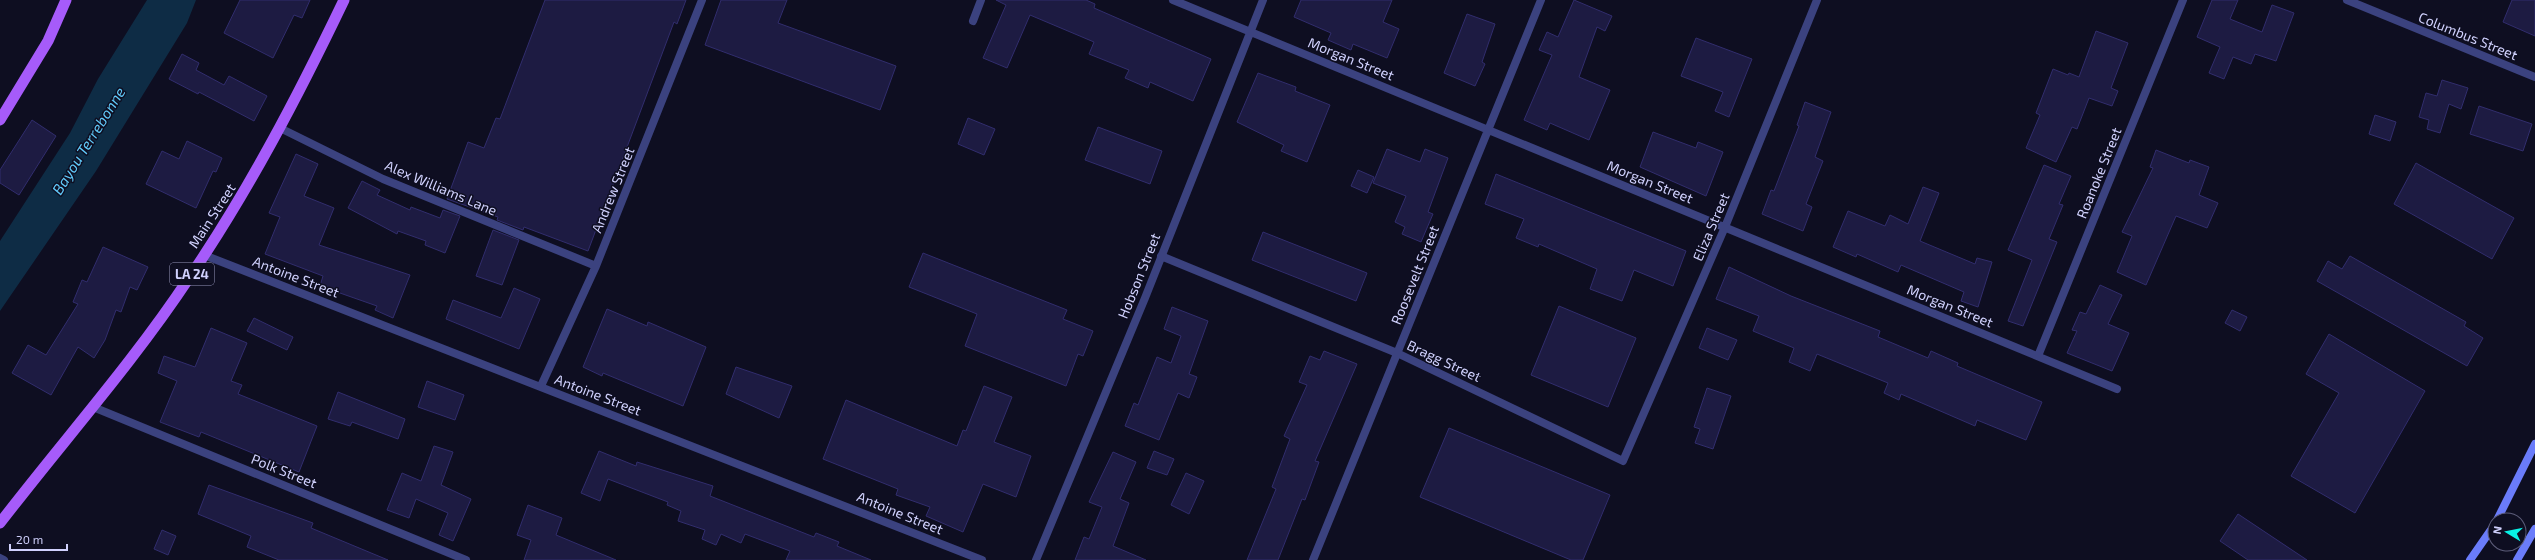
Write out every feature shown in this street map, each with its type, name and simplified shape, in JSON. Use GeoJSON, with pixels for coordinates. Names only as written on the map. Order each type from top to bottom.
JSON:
{"type":"FeatureCollection","features":[{"type":"Feature","properties":{"kind":"main road"},"geometry":{"type":"LineString","coordinates":[[1,115],[48,41],[66,0]]}},
{"type":"Feature","properties":{"kind":"main road","name":"Main Street"},"geometry":{"type":"LineString","coordinates":[[0,523],[124,368],[204,255],[251,182],[280,128],[344,0]]}},
{"type":"Feature","properties":{"kind":"main road"},"geometry":{"type":"LineString","coordinates":[[2501,512],[2535,444]]}},
{"type":"Feature","properties":{"kind":"main road"},"geometry":{"type":"LineString","coordinates":[[2517,560],[2535,529]]}},
{"type":"Feature","properties":{"kind":"main road"},"geometry":{"type":"LineString","coordinates":[[2470,560],[2487,536]]}},
{"type":"Feature","properties":{"kind":"street","name":"Andrew Street"},"geometry":{"type":"LineString","coordinates":[[541,386],[596,266],[702,0]]}},
{"type":"Feature","properties":{"kind":"street"},"geometry":{"type":"LineString","coordinates":[[973,21],[981,0]]}},
{"type":"Feature","properties":{"kind":"street","name":"Morgan Street"},"geometry":{"type":"LineString","coordinates":[[1173,0],[2117,389]]}},
{"type":"Feature","properties":{"kind":"street","name":"Hobson Street"},"geometry":{"type":"LineString","coordinates":[[1036,560],[1161,256],[1263,0]]}},
{"type":"Feature","properties":{"kind":"street","name":"Roosevelt Street"},"geometry":{"type":"LineString","coordinates":[[1313,560],[1541,0]]}},
{"type":"Feature","properties":{"kind":"street","name":"Eliza Street"},"geometry":{"type":"LineString","coordinates":[[1623,461],[1725,227],[1817,0]]}},
{"type":"Feature","properties":{"kind":"street","name":"Roanoke Street"},"geometry":{"type":"LineString","coordinates":[[2038,356],[2184,0]]}},
{"type":"Feature","properties":{"kind":"street","name":"Columbus Street"},"geometry":{"type":"LineString","coordinates":[[2348,0],[2535,77]]}},
{"type":"Feature","properties":{"kind":"street","name":"Alex Williams Lane"},"geometry":{"type":"LineString","coordinates":[[280,128],[383,179],[596,266]]}},
{"type":"Feature","properties":{"kind":"street","name":"Antoine Street"},"geometry":{"type":"LineString","coordinates":[[204,255],[982,560]]}},
{"type":"Feature","properties":{"kind":"street","name":"Bragg Street"},"geometry":{"type":"LineString","coordinates":[[1161,256],[1397,353],[1623,461]]}},
{"type":"Feature","properties":{"kind":"street","name":"Polk Street"},"geometry":{"type":"LineString","coordinates":[[93,407],[466,560]]}},
{"type":"Feature","properties":{"kind":"street"},"geometry":{"type":"LineString","coordinates":[[0,558],[4,560]]}},
{"type":"Feature","properties":{"kind":"water","name":"Bayou Terrebonne"},"geometry":{"type":"Polygon","coordinates":[[[147,0],[196,0],[187,23],[96,171],[0,311],[0,241],[70,133],[98,79],[147,0]]]}},
{"type":"Feature","properties":{"kind":"building"},"geometry":{"type":"Polygon","coordinates":[[[240,0],[310,0],[302,18],[294,15],[273,58],[224,33],[240,0]]]}},
{"type":"Feature","properties":{"kind":"building"},"geometry":{"type":"Polygon","coordinates":[[[545,0],[686,0],[677,24],[674,22],[588,251],[524,227],[523,230],[497,220],[498,217],[447,199],[468,142],[484,148],[496,118],[500,119],[545,0]]]}},
{"type":"Feature","properties":{"kind":"building"},"geometry":{"type":"Polygon","coordinates":[[[721,0],[787,0],[778,23],[896,66],[880,110],[705,45],[721,0]]]}},
{"type":"Feature","properties":{"kind":"building"},"geometry":{"type":"Polygon","coordinates":[[[996,0],[1086,0],[1095,4],[1094,8],[1211,59],[1193,101],[1150,82],[1148,88],[1125,78],[1129,70],[1089,54],[1094,42],[1030,15],[1007,68],[983,58],[1006,5],[996,0]]]}},
{"type":"Feature","properties":{"kind":"building"},"geometry":{"type":"Polygon","coordinates":[[[1301,0],[1392,0],[1383,22],[1399,29],[1387,58],[1353,44],[1351,50],[1328,40],[1331,33],[1294,17],[1301,0]]]}},
{"type":"Feature","properties":{"kind":"building"},"geometry":{"type":"Polygon","coordinates":[[[1574,0],[1612,16],[1605,31],[1597,27],[1579,77],[1610,90],[1589,140],[1550,123],[1547,130],[1524,120],[1552,55],[1539,50],[1547,32],[1558,37],[1574,0]]]}},
{"type":"Feature","properties":{"kind":"building"},"geometry":{"type":"Polygon","coordinates":[[[2212,0],[2238,0],[2230,19],[2262,32],[2272,5],[2294,13],[2276,61],[2255,54],[2251,64],[2233,57],[2224,79],[2209,73],[2220,47],[2197,37],[2212,0]]]}},
{"type":"Feature","properties":{"kind":"building"},"geometry":{"type":"Polygon","coordinates":[[[2512,0],[2535,0],[2535,36],[2503,22],[2512,0]]]}},
{"type":"Feature","properties":{"kind":"building"},"geometry":{"type":"Polygon","coordinates":[[[1467,14],[1495,24],[1482,62],[1485,64],[1475,86],[1444,73],[1467,14]]]}},
{"type":"Feature","properties":{"kind":"building"},"geometry":{"type":"Polygon","coordinates":[[[2096,31],[2128,43],[2111,88],[2118,91],[2112,106],[2089,98],[2077,129],[2072,127],[2056,162],[2026,148],[2040,115],[2036,113],[2053,69],[2068,75],[2069,73],[2079,77],[2096,31]]]}},
{"type":"Feature","properties":{"kind":"building"},"geometry":{"type":"Polygon","coordinates":[[[1696,38],[1752,59],[1729,117],[1715,111],[1723,92],[1681,76],[1696,38]]]}},
{"type":"Feature","properties":{"kind":"building"},"geometry":{"type":"Polygon","coordinates":[[[182,54],[199,63],[196,70],[224,85],[229,76],[267,96],[254,121],[199,92],[198,94],[169,79],[182,54]]]}},
{"type":"Feature","properties":{"kind":"building"},"geometry":{"type":"Polygon","coordinates":[[[1258,73],[1296,87],[1295,91],[1330,105],[1307,162],[1281,151],[1284,145],[1237,122],[1258,73]]]}},
{"type":"Feature","properties":{"kind":"building"},"geometry":{"type":"Polygon","coordinates":[[[2442,80],[2468,88],[2461,109],[2449,104],[2440,133],[2427,129],[2429,120],[2419,117],[2426,93],[2437,96],[2442,80]]]}},
{"type":"Feature","properties":{"kind":"building"},"geometry":{"type":"Polygon","coordinates":[[[1805,102],[1831,112],[1815,157],[1823,161],[1806,204],[1812,207],[1803,231],[1762,214],[1771,190],[1774,191],[1799,126],[1797,125],[1805,102]]]}},
{"type":"Feature","properties":{"kind":"building"},"geometry":{"type":"Polygon","coordinates":[[[2479,106],[2532,124],[2523,151],[2470,134],[2479,106]]]}},
{"type":"Feature","properties":{"kind":"building"},"geometry":{"type":"Polygon","coordinates":[[[2375,115],[2396,122],[2390,141],[2369,134],[2375,115]]]}},
{"type":"Feature","properties":{"kind":"building"},"geometry":{"type":"Polygon","coordinates":[[[968,118],[995,129],[984,155],[958,144],[968,118]]]}},
{"type":"Feature","properties":{"kind":"building"},"geometry":{"type":"Polygon","coordinates":[[[32,120],[56,136],[19,195],[0,183],[0,170],[32,120]]]}},
{"type":"Feature","properties":{"kind":"building"},"geometry":{"type":"Polygon","coordinates":[[[1098,127],[1162,151],[1150,184],[1085,160],[1098,127]]]}},
{"type":"Feature","properties":{"kind":"building"},"geometry":{"type":"Polygon","coordinates":[[[1653,132],[1696,148],[1698,142],[1723,152],[1706,196],[1640,167],[1653,132]]]}},
{"type":"Feature","properties":{"kind":"building"},"geometry":{"type":"Polygon","coordinates":[[[187,141],[222,158],[216,172],[213,171],[196,208],[146,184],[162,151],[179,159],[187,141]]]}},
{"type":"Feature","properties":{"kind":"building"},"geometry":{"type":"Polygon","coordinates":[[[1387,149],[1420,162],[1425,149],[1448,158],[1428,212],[1433,214],[1421,242],[1402,234],[1405,227],[1395,222],[1406,196],[1373,183],[1387,149]]]}},
{"type":"Feature","properties":{"kind":"building"},"geometry":{"type":"Polygon","coordinates":[[[2156,150],[2189,163],[2190,160],[2209,167],[2199,195],[2218,203],[2207,228],[2176,216],[2146,285],[2117,272],[2132,236],[2122,232],[2153,168],[2150,167],[2156,150]]]}},
{"type":"Feature","properties":{"kind":"building"},"geometry":{"type":"Polygon","coordinates":[[[296,154],[318,164],[304,196],[334,208],[319,245],[410,275],[393,318],[375,310],[377,306],[320,286],[323,276],[265,254],[280,217],[269,213],[296,154]]]}},
{"type":"Feature","properties":{"kind":"building"},"geometry":{"type":"Polygon","coordinates":[[[2416,163],[2514,218],[2492,259],[2394,204],[2416,163]]]}},
{"type":"Feature","properties":{"kind":"building"},"geometry":{"type":"Polygon","coordinates":[[[2044,165],[2071,176],[2059,204],[2063,205],[2049,239],[2057,242],[2023,326],[2008,321],[2032,260],[2008,250],[2044,165]]]}},
{"type":"Feature","properties":{"kind":"building"},"geometry":{"type":"Polygon","coordinates":[[[1358,170],[1374,177],[1367,193],[1351,186],[1358,170]]]}},
{"type":"Feature","properties":{"kind":"building"},"geometry":{"type":"Polygon","coordinates":[[[1496,174],[1686,251],[1673,286],[1634,270],[1622,301],[1590,289],[1597,269],[1539,244],[1538,247],[1516,238],[1524,219],[1485,204],[1496,174]]]}},
{"type":"Feature","properties":{"kind":"building"},"geometry":{"type":"Polygon","coordinates":[[[362,181],[380,190],[377,195],[410,210],[411,207],[440,218],[443,210],[460,216],[445,253],[425,245],[426,241],[398,231],[397,234],[348,208],[362,181]]]}},
{"type":"Feature","properties":{"kind":"building"},"geometry":{"type":"Polygon","coordinates":[[[1923,187],[1939,193],[1920,241],[1975,264],[1977,258],[1992,262],[1978,307],[1961,301],[1964,292],[1901,265],[1898,272],[1857,254],[1856,257],[1833,247],[1848,211],[1885,226],[1890,215],[1908,224],[1923,187]]]}},
{"type":"Feature","properties":{"kind":"building"},"geometry":{"type":"Polygon","coordinates":[[[493,230],[519,240],[502,285],[476,276],[493,230]]]}},
{"type":"Feature","properties":{"kind":"building"},"geometry":{"type":"Polygon","coordinates":[[[1263,232],[1367,273],[1356,301],[1252,260],[1263,232]]]}},
{"type":"Feature","properties":{"kind":"building"},"geometry":{"type":"Polygon","coordinates":[[[103,247],[148,267],[137,290],[130,287],[121,312],[116,310],[105,340],[94,358],[78,347],[51,395],[12,373],[28,345],[46,355],[78,304],[73,302],[82,280],[87,282],[103,247]]]}},
{"type":"Feature","properties":{"kind":"building"},"geometry":{"type":"Polygon","coordinates":[[[923,253],[1067,310],[1063,319],[1093,331],[1083,356],[1078,354],[1066,386],[965,346],[977,314],[909,287],[923,253]]]}},
{"type":"Feature","properties":{"kind":"building"},"geometry":{"type":"Polygon","coordinates":[[[2350,256],[2466,322],[2464,326],[2483,338],[2467,366],[2317,281],[2328,261],[2342,269],[2350,256]]]}},
{"type":"Feature","properties":{"kind":"building"},"geometry":{"type":"Polygon","coordinates":[[[1729,267],[1791,296],[1880,331],[1878,337],[1928,358],[1931,351],[1958,363],[1957,366],[2042,402],[2026,440],[1977,420],[1975,426],[1901,394],[1899,400],[1884,393],[1888,383],[1817,354],[1810,371],[1789,362],[1794,348],[1753,331],[1759,316],[1716,299],[1729,267]]]}},
{"type":"Feature","properties":{"kind":"building"},"geometry":{"type":"Polygon","coordinates":[[[2100,285],[2122,295],[2108,324],[2129,333],[2112,371],[2067,353],[2077,331],[2072,330],[2080,312],[2086,314],[2100,285]]]}},
{"type":"Feature","properties":{"kind":"building"},"geometry":{"type":"Polygon","coordinates":[[[514,288],[540,299],[519,349],[446,319],[453,300],[501,318],[514,288]]]}},
{"type":"Feature","properties":{"kind":"building"},"geometry":{"type":"Polygon","coordinates":[[[1559,306],[1636,338],[1608,407],[1531,375],[1559,306]]]}},
{"type":"Feature","properties":{"kind":"building"},"geometry":{"type":"Polygon","coordinates":[[[1172,307],[1208,321],[1189,374],[1197,377],[1189,398],[1178,393],[1159,440],[1125,426],[1134,403],[1138,405],[1157,357],[1171,363],[1181,336],[1164,329],[1172,307]]]}},
{"type":"Feature","properties":{"kind":"building"},"geometry":{"type":"Polygon","coordinates":[[[607,309],[647,326],[648,322],[706,347],[683,406],[603,373],[602,376],[583,367],[607,309]]]}},
{"type":"Feature","properties":{"kind":"building"},"geometry":{"type":"Polygon","coordinates":[[[2232,310],[2247,317],[2240,331],[2225,323],[2232,310]]]}},
{"type":"Feature","properties":{"kind":"building"},"geometry":{"type":"Polygon","coordinates":[[[254,318],[293,337],[287,350],[247,331],[254,318]]]}},
{"type":"Feature","properties":{"kind":"building"},"geometry":{"type":"Polygon","coordinates":[[[211,328],[247,343],[231,381],[242,385],[238,394],[317,426],[299,472],[201,432],[199,437],[160,422],[177,381],[158,373],[164,356],[195,367],[211,328]]]}},
{"type":"Feature","properties":{"kind":"building"},"geometry":{"type":"Polygon","coordinates":[[[1707,328],[1737,340],[1728,360],[1699,348],[1707,328]]]}},
{"type":"Feature","properties":{"kind":"building"},"geometry":{"type":"Polygon","coordinates":[[[2329,334],[2425,391],[2355,513],[2291,476],[2339,393],[2306,374],[2329,334]]]}},
{"type":"Feature","properties":{"kind":"building"},"geometry":{"type":"Polygon","coordinates":[[[1324,351],[1357,364],[1315,461],[1319,462],[1305,500],[1302,499],[1278,560],[1247,560],[1276,489],[1272,487],[1290,439],[1284,436],[1307,385],[1299,382],[1310,356],[1320,360],[1324,351]]]}},
{"type":"Feature","properties":{"kind":"building"},"geometry":{"type":"Polygon","coordinates":[[[736,367],[792,386],[779,418],[726,394],[736,367]]]}},
{"type":"Feature","properties":{"kind":"building"},"geometry":{"type":"Polygon","coordinates":[[[427,381],[464,395],[455,420],[418,407],[427,381]]]}},
{"type":"Feature","properties":{"kind":"building"},"geometry":{"type":"Polygon","coordinates":[[[984,386],[1012,397],[994,442],[1031,456],[1016,497],[983,484],[963,532],[926,516],[930,507],[896,495],[898,489],[823,459],[846,400],[957,446],[963,430],[966,431],[984,386]]]}},
{"type":"Feature","properties":{"kind":"building"},"geometry":{"type":"Polygon","coordinates":[[[1707,388],[1731,396],[1713,449],[1695,443],[1700,429],[1694,427],[1707,388]]]}},
{"type":"Feature","properties":{"kind":"building"},"geometry":{"type":"Polygon","coordinates":[[[338,392],[405,419],[398,439],[352,422],[350,426],[328,419],[338,392]]]}},
{"type":"Feature","properties":{"kind":"building"},"geometry":{"type":"Polygon","coordinates":[[[1449,428],[1610,495],[1583,560],[1571,560],[1420,497],[1449,428]]]}},
{"type":"Feature","properties":{"kind":"building"},"geometry":{"type":"Polygon","coordinates":[[[434,446],[453,452],[441,485],[471,499],[453,541],[439,535],[448,513],[416,499],[409,518],[387,510],[402,473],[421,481],[434,446]]]}},
{"type":"Feature","properties":{"kind":"building"},"geometry":{"type":"Polygon","coordinates":[[[599,451],[636,466],[637,462],[713,486],[710,496],[814,537],[816,533],[839,542],[837,546],[871,560],[786,560],[790,551],[745,534],[741,543],[721,534],[716,545],[702,539],[705,530],[678,521],[681,511],[667,505],[668,502],[608,479],[600,501],[581,493],[599,451]]]}},
{"type":"Feature","properties":{"kind":"building"},"geometry":{"type":"Polygon","coordinates":[[[1154,451],[1174,459],[1167,475],[1147,468],[1154,451]]]}},
{"type":"Feature","properties":{"kind":"building"},"geometry":{"type":"Polygon","coordinates":[[[1113,452],[1136,462],[1120,499],[1129,503],[1113,546],[1146,560],[1075,560],[1084,537],[1089,539],[1102,507],[1089,502],[1113,452]]]}},
{"type":"Feature","properties":{"kind":"building"},"geometry":{"type":"Polygon","coordinates":[[[1186,473],[1204,481],[1189,514],[1171,505],[1186,473]]]}},
{"type":"Feature","properties":{"kind":"building"},"geometry":{"type":"Polygon","coordinates":[[[209,485],[313,523],[311,528],[388,560],[279,560],[247,547],[251,536],[198,514],[209,485]]]}},
{"type":"Feature","properties":{"kind":"building"},"geometry":{"type":"Polygon","coordinates":[[[528,505],[562,518],[556,535],[616,560],[524,560],[531,540],[517,535],[528,505]]]}},
{"type":"Feature","properties":{"kind":"building"},"geometry":{"type":"Polygon","coordinates":[[[2238,514],[2307,560],[2248,560],[2220,541],[2238,514]]]}},
{"type":"Feature","properties":{"kind":"building"},"geometry":{"type":"Polygon","coordinates":[[[162,530],[176,536],[168,555],[154,549],[162,530]]]}}]}
